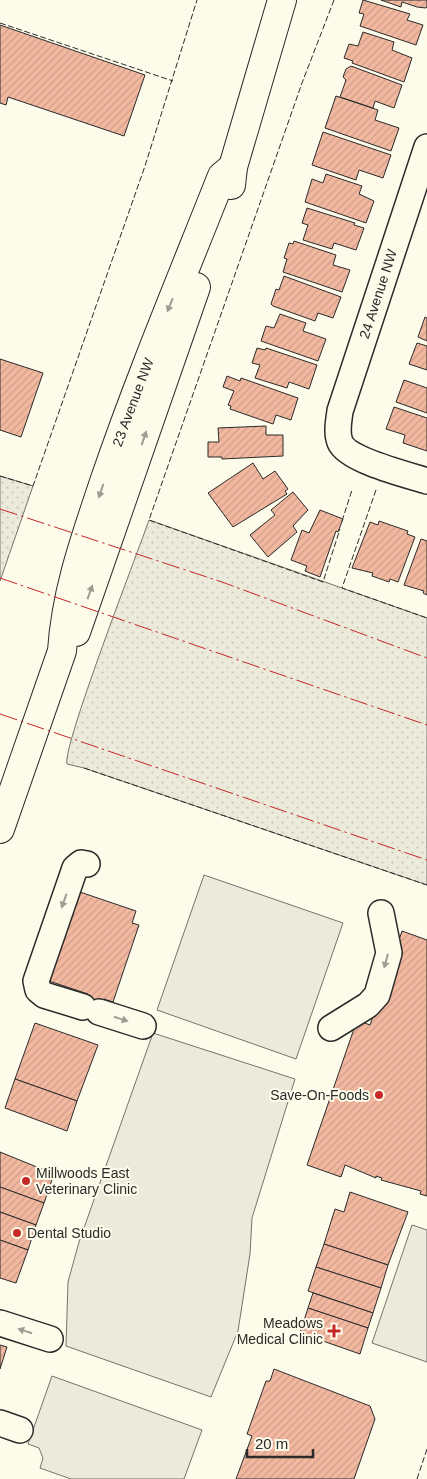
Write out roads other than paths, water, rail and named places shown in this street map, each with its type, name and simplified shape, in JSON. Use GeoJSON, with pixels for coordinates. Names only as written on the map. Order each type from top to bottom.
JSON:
{"type":"FeatureCollection","features":[{"type":"Feature","properties":{"kind":"main road","name":"23 Avenue NW"},"geometry":{"type":"LineString","coordinates":[[0,829],[62,651],[73,639],[233,180],[233,167],[282,0]]}},
{"type":"Feature","properties":{"kind":"street","name":"24 Avenue NW"},"geometry":{"type":"LineString","coordinates":[[427,147],[340,410],[338,431],[340,442],[348,451],[358,457],[427,481]]}},
{"type":"Feature","properties":{"kind":"street"},"geometry":{"type":"LineString","coordinates":[[87,864],[81,864],[75,868],[36,981],[38,990],[44,995],[143,1026]]}},
{"type":"Feature","properties":{"kind":"street"},"geometry":{"type":"LineString","coordinates":[[331,1028],[368,1005],[376,995],[389,953],[381,913]]}},
{"type":"Feature","properties":{"kind":"street"},"geometry":{"type":"LineString","coordinates":[[0,1323],[50,1339]]}},
{"type":"Feature","properties":{"kind":"place","name":"Save-On-Foods"},"geometry":{"type":"Point","coordinates":[379,1095]}},
{"type":"Feature","properties":{"kind":"place","name":"Millwoods East Veterinary Clinic"},"geometry":{"type":"Point","coordinates":[26,1181]}},
{"type":"Feature","properties":{"kind":"place","name":"Dental Studio"},"geometry":{"type":"Point","coordinates":[17,1233]}},
{"type":"Feature","properties":{"kind":"place","name":"Meadows Medical Clinic"},"geometry":{"type":"Point","coordinates":[334,1331]}}]}
